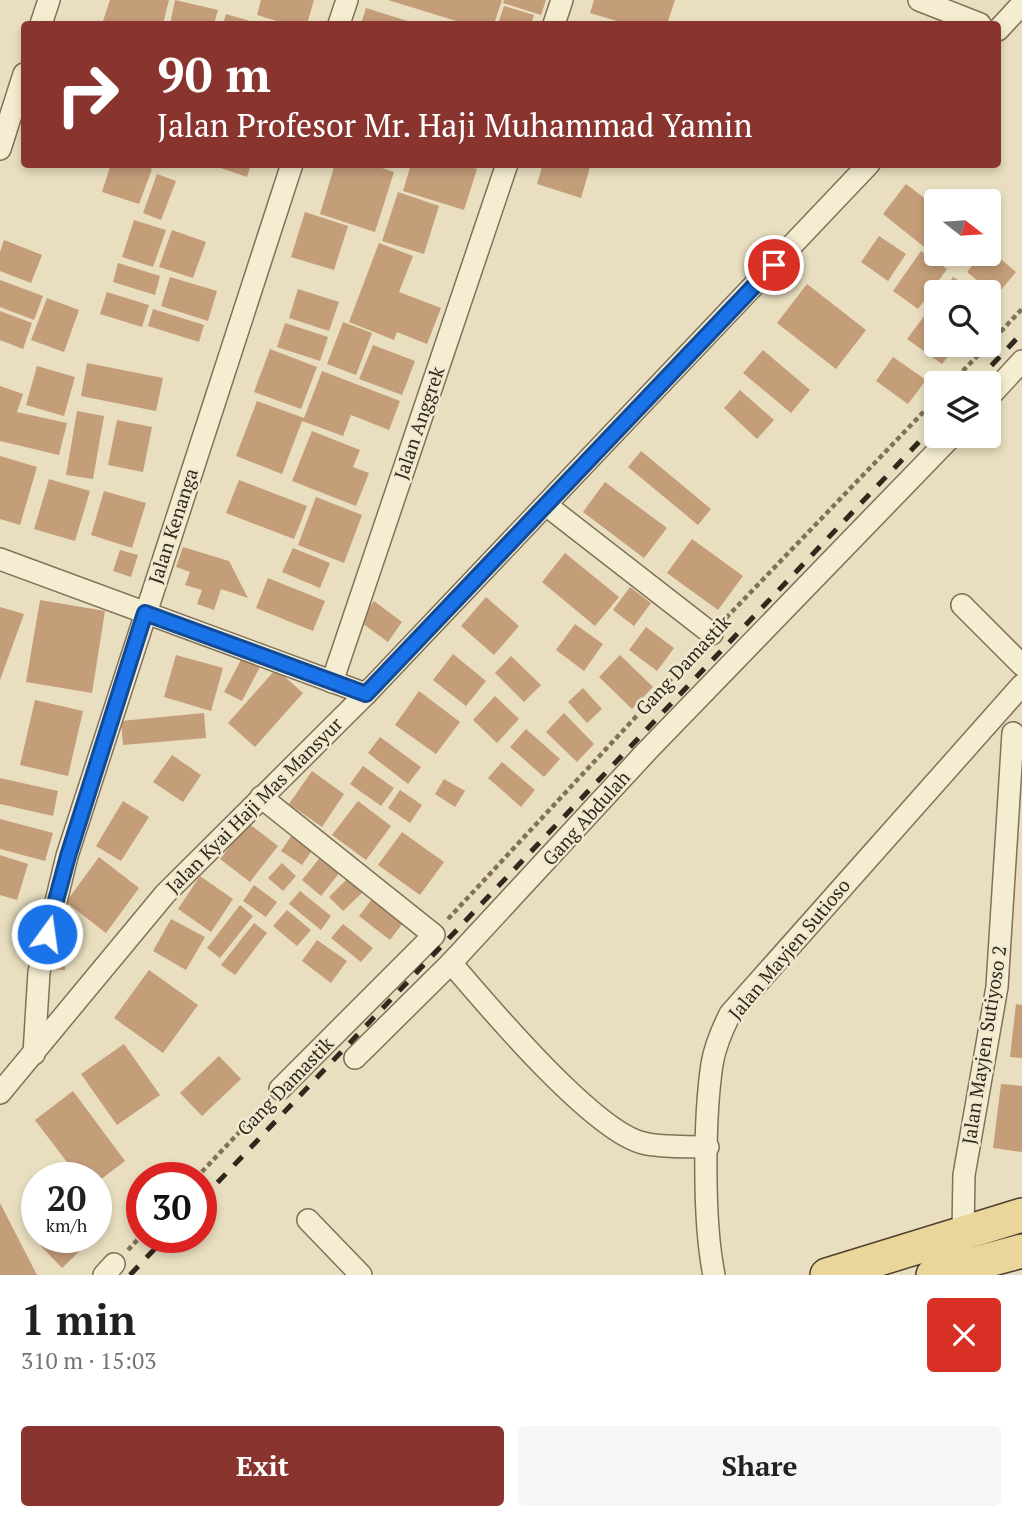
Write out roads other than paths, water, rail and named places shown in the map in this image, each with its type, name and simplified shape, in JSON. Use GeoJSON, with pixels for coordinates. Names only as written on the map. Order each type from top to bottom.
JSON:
{"type":"FeatureCollection","features":[{"type":"Feature","properties":{"kind":"main road"},"geometry":{"type":"LineString","coordinates":[[827,1275],[1022,1215]]}},
{"type":"Feature","properties":{"kind":"main road"},"geometry":{"type":"LineString","coordinates":[[933,1275],[1022,1251]]}},
{"type":"Feature","properties":{"kind":"street"},"geometry":{"type":"LineString","coordinates":[[42,21],[49,0]]}},
{"type":"Feature","properties":{"kind":"street"},"geometry":{"type":"LineString","coordinates":[[340,21],[347,0]]}},
{"type":"Feature","properties":{"kind":"street"},"geometry":{"type":"LineString","coordinates":[[555,21],[562,0]]}},
{"type":"Feature","properties":{"kind":"street"},"geometry":{"type":"LineString","coordinates":[[919,0],[972,21]]}},
{"type":"Feature","properties":{"kind":"street"},"geometry":{"type":"LineString","coordinates":[[1001,27],[1022,4]]}},
{"type":"Feature","properties":{"kind":"street"},"geometry":{"type":"LineString","coordinates":[[0,149],[21,83]]}},
{"type":"Feature","properties":{"kind":"street","name":"Jalan Kenanga"},"geometry":{"type":"LineString","coordinates":[[34,1054],[39,972],[52,915],[145,613],[291,168]]}},
{"type":"Feature","properties":{"kind":"street","name":"Jalan Anggrek"},"geometry":{"type":"LineString","coordinates":[[332,682],[506,168]]}},
{"type":"Feature","properties":{"kind":"street","name":"Jalan Kyai Haji Mas Mansyur"},"geometry":{"type":"LineString","coordinates":[[0,1093],[165,894],[366,694],[865,168]]}},
{"type":"Feature","properties":{"kind":"street"},"geometry":{"type":"LineString","coordinates":[[1001,384],[1022,361]]}},
{"type":"Feature","properties":{"kind":"street","name":"Gang Abdulah"},"geometry":{"type":"LineString","coordinates":[[355,1058],[451,963],[657,741],[939,448]]}},
{"type":"Feature","properties":{"kind":"street"},"geometry":{"type":"LineString","coordinates":[[547,505],[712,634]]}},
{"type":"Feature","properties":{"kind":"street"},"geometry":{"type":"LineString","coordinates":[[0,559],[366,694]]}},
{"type":"Feature","properties":{"kind":"street"},"geometry":{"type":"LineString","coordinates":[[962,605],[1022,665]]}},
{"type":"Feature","properties":{"kind":"street","name":"Jalan Mayjen Sutioso"},"geometry":{"type":"LineString","coordinates":[[714,1275],[709,1230],[708,1147],[712,1064],[720,1034],[730,1014],[1022,685]]}},
{"type":"Feature","properties":{"kind":"street"},"geometry":{"type":"LineString","coordinates":[[992,718],[1017,734]]}},
{"type":"Feature","properties":{"kind":"street","name":"Jalan Mayjen Sutiyoso 2"},"geometry":{"type":"LineString","coordinates":[[963,1231],[964,1175],[997,988],[1017,734]]}},
{"type":"Feature","properties":{"kind":"street","name":"Gang Damastik"},"geometry":{"type":"LineString","coordinates":[[261,797],[434,936],[280,1090]]}},
{"type":"Feature","properties":{"kind":"street"},"geometry":{"type":"LineString","coordinates":[[451,963],[518,1040],[608,1127],[643,1143],[708,1147]]}},
{"type":"Feature","properties":{"kind":"street"},"geometry":{"type":"LineString","coordinates":[[308,1220],[361,1275]]}},
{"type":"Feature","properties":{"kind":"railway"},"geometry":{"type":"LineString","coordinates":[[986,371],[1022,333]]}},
{"type":"Feature","properties":{"kind":"railway"},"geometry":{"type":"LineString","coordinates":[[217,1183],[924,437]]}},
{"type":"Feature","properties":{"kind":"railway"},"geometry":{"type":"LineString","coordinates":[[130,1275],[151,1253]]}}]}
